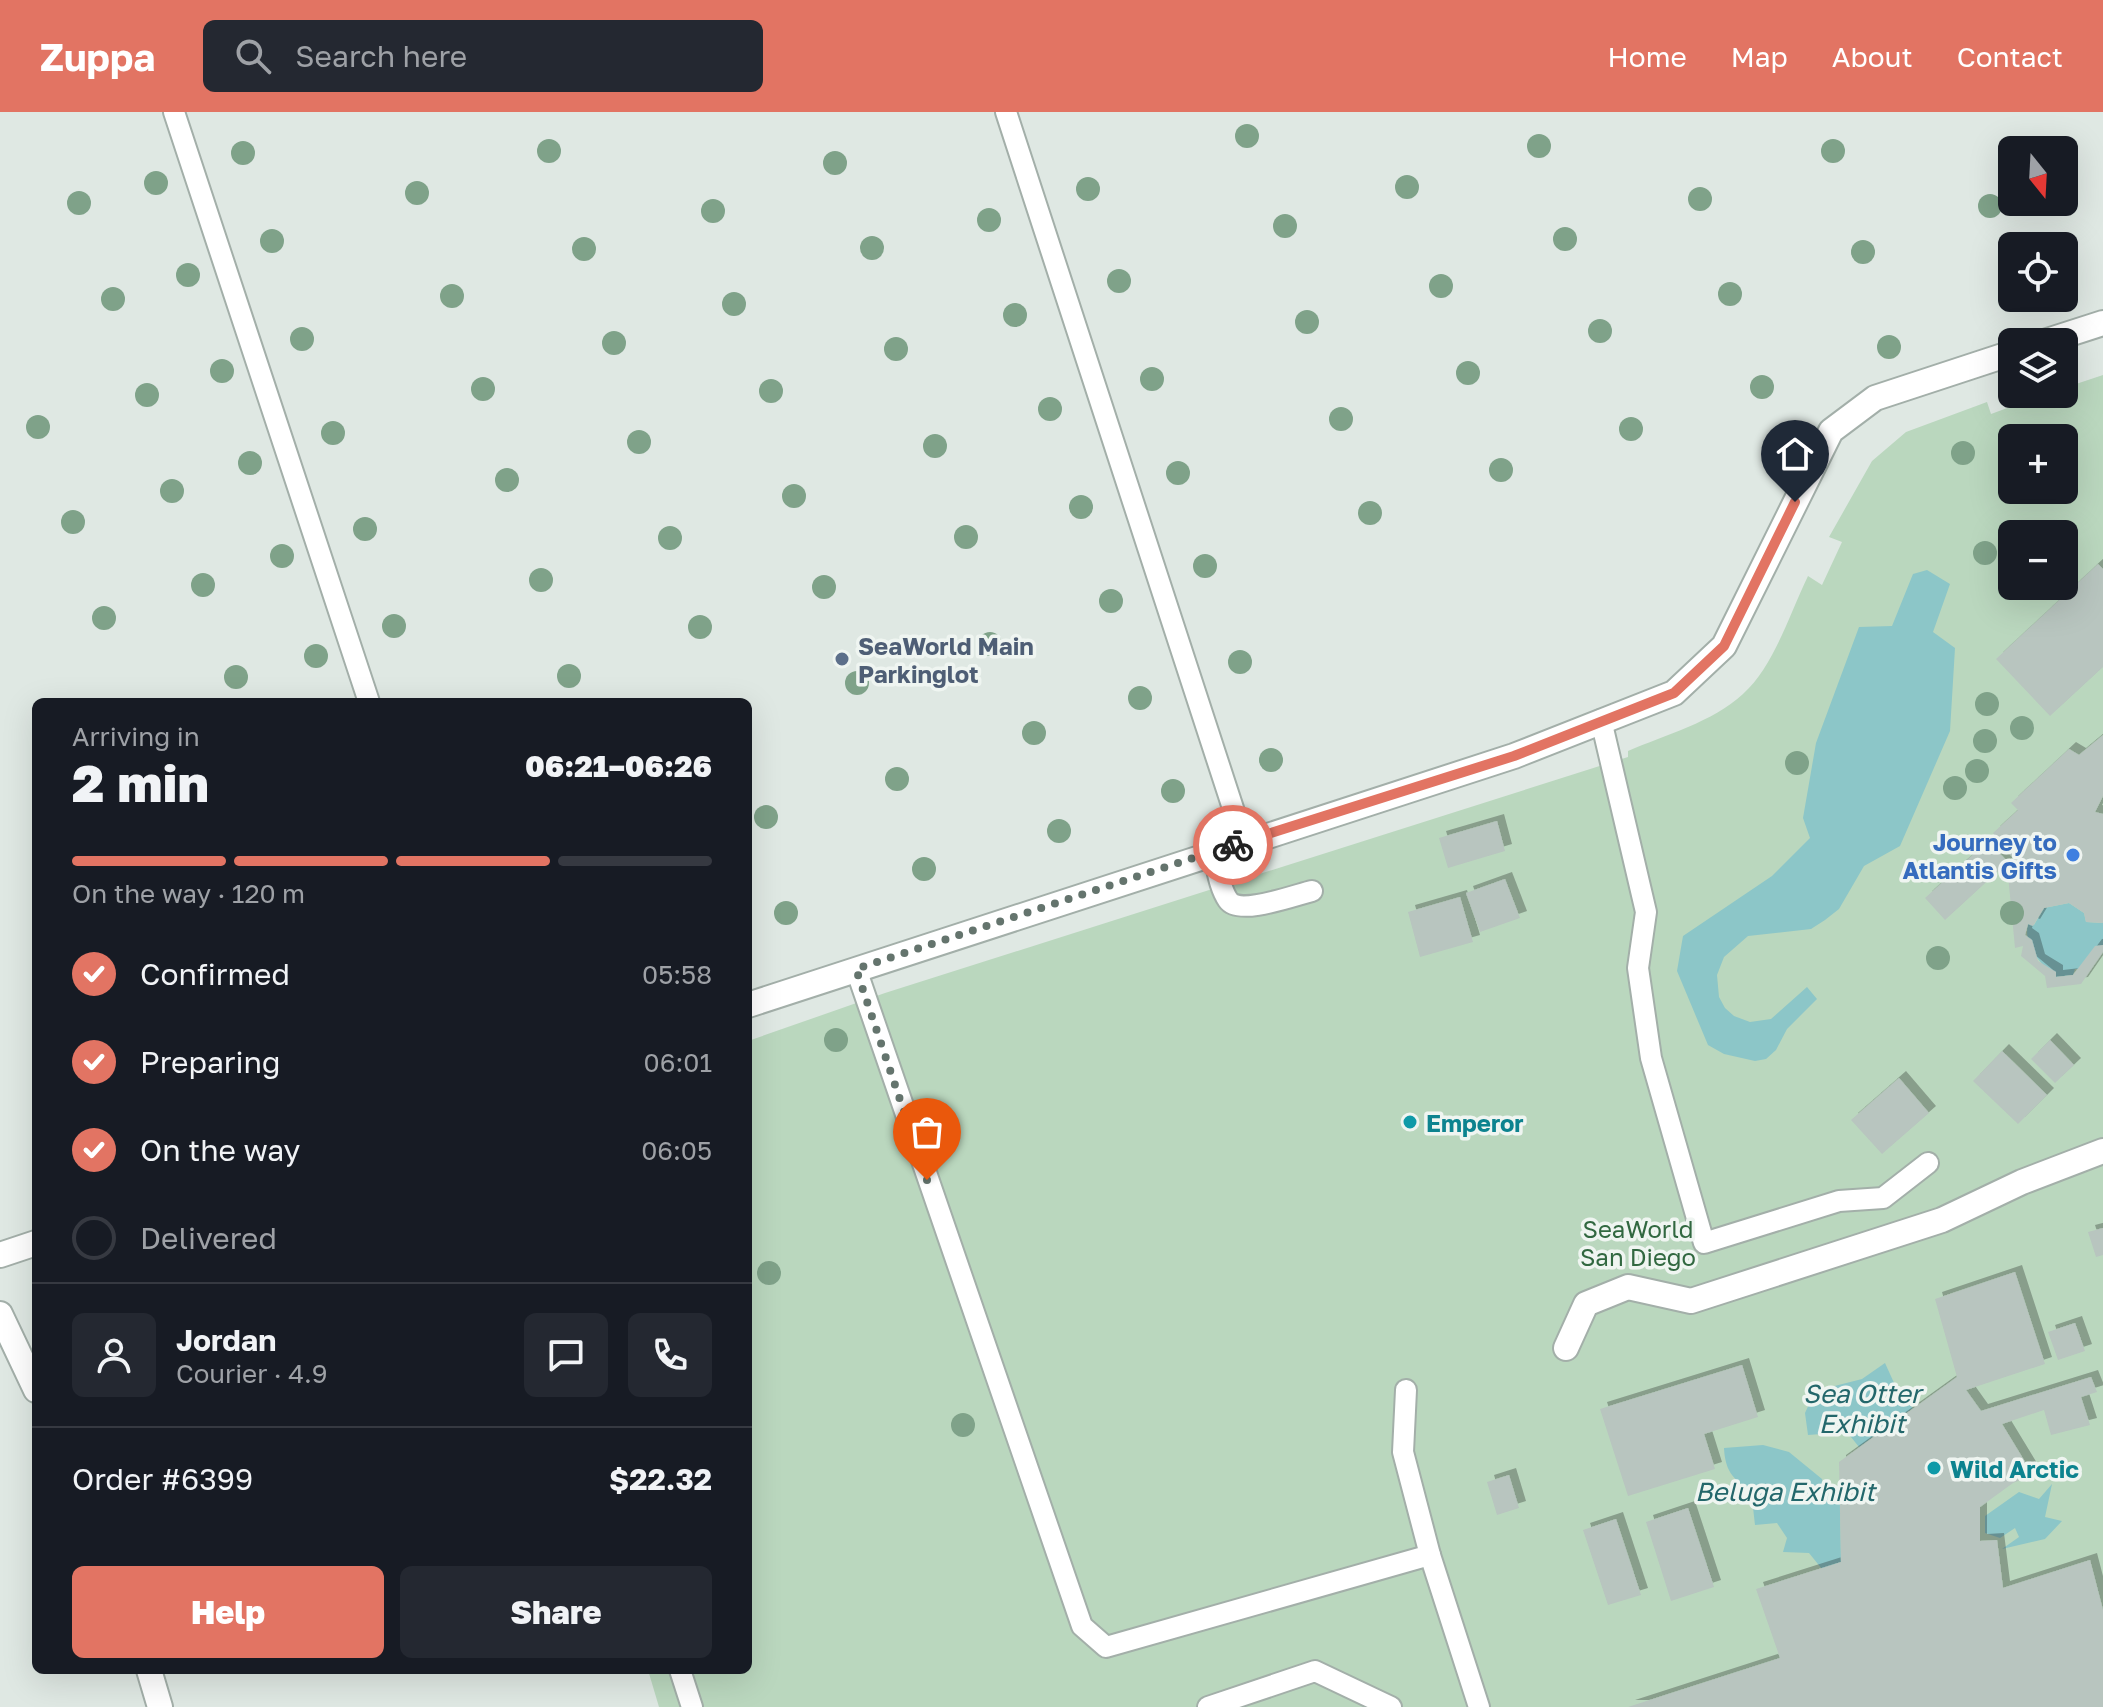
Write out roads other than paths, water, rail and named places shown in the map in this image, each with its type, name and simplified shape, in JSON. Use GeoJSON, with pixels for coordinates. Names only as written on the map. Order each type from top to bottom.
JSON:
{"type":"FeatureCollection","features":[{"type":"Feature","properties":{"kind":"street"},"geometry":{"type":"LineString","coordinates":[[2078,331],[2103,323]]}},
{"type":"Feature","properties":{"kind":"street"},"geometry":{"type":"LineString","coordinates":[[752,1004],[1514,756],[1674,693],[1724,646],[1831,431],[1875,398],[1998,358]]}},
{"type":"Feature","properties":{"kind":"street"},"geometry":{"type":"LineString","coordinates":[[1566,1348],[1586,1304],[1628,1287],[1691,1301],[1942,1220],[2022,1182],[2103,1151]]}},
{"type":"Feature","properties":{"kind":"street"},"geometry":{"type":"LineString","coordinates":[[0,1255],[32,1244]]}},
{"type":"Feature","properties":{"kind":"street"},"geometry":{"type":"LineString","coordinates":[[0,1314],[32,1382]]}},
{"type":"Feature","properties":{"kind":"street"},"geometry":{"type":"LineString","coordinates":[[150,1674],[160,1707]]}},
{"type":"Feature","properties":{"kind":"lane"},"geometry":{"type":"LineString","coordinates":[[174,112],[368,698]]}},
{"type":"Feature","properties":{"kind":"lane"},"geometry":{"type":"LineString","coordinates":[[1006,112],[1244,842]]}},
{"type":"Feature","properties":{"kind":"lane"},"geometry":{"type":"LineString","coordinates":[[1601,720],[1646,912],[1638,968],[1651,1058],[1704,1243],[1839,1201],[1883,1198],[1928,1163]]}},
{"type":"Feature","properties":{"kind":"lane"},"geometry":{"type":"LineString","coordinates":[[1213,852],[1228,901],[1236,907],[1250,907],[1312,891]]}},
{"type":"Feature","properties":{"kind":"lane"},"geometry":{"type":"LineString","coordinates":[[856,969],[1082,1626],[1106,1647],[1430,1555]]}},
{"type":"Feature","properties":{"kind":"lane"},"geometry":{"type":"LineString","coordinates":[[1406,1390],[1403,1452],[1430,1555],[1479,1707]]}},
{"type":"Feature","properties":{"kind":"lane"},"geometry":{"type":"LineString","coordinates":[[1208,1707],[1315,1671],[1391,1707]]}},
{"type":"Feature","properties":{"kind":"lane"},"geometry":{"type":"LineString","coordinates":[[681,1674],[692,1707]]}},
{"type":"Feature","properties":{"kind":"water"},"geometry":{"type":"Polygon","coordinates":[[[1927,570],[1950,584],[1933,632],[1955,648],[1950,731],[1900,846],[1864,866],[1839,909],[1811,929],[1748,936],[1724,957],[1717,975],[1719,997],[1734,1016],[1750,1022],[1771,1019],[1807,987],[1817,999],[1787,1029],[1776,1050],[1766,1059],[1755,1061],[1724,1054],[1708,1045],[1677,971],[1683,936],[1772,876],[1810,838],[1803,818],[1816,743],[1859,627],[1892,626],[1913,574],[1927,570]]]}},
{"type":"Feature","properties":{"kind":"water"},"geometry":{"type":"Polygon","coordinates":[[[2069,903],[2084,913],[2086,922],[2103,923],[2103,945],[2081,969],[2075,969],[2073,975],[2056,977],[2030,947],[2028,924],[2034,925],[2044,908],[2069,903]]]}},
{"type":"Feature","properties":{"kind":"water","name":"Sea Otter Exhibit"},"geometry":{"type":"Polygon","coordinates":[[[1885,1363],[1900,1396],[1913,1408],[1859,1447],[1847,1432],[1808,1435],[1805,1413],[1815,1391],[1862,1379],[1885,1363]]]}},
{"type":"Feature","properties":{"kind":"water","name":"Beluga Exhibit"},"geometry":{"type":"Polygon","coordinates":[[[1763,1445],[1789,1452],[1822,1479],[1824,1491],[1840,1490],[1841,1562],[1822,1569],[1809,1553],[1783,1552],[1787,1538],[1777,1523],[1755,1525],[1751,1490],[1731,1473],[1724,1448],[1763,1445]]]}},
{"type":"Feature","properties":{"kind":"water"},"geometry":{"type":"Polygon","coordinates":[[[2052,1484],[2045,1517],[2062,1521],[2045,1539],[2002,1549],[2019,1537],[2015,1528],[2000,1538],[1985,1533],[1985,1516],[2019,1492],[2039,1499],[2052,1484]]]}},
{"type":"Feature","properties":{"kind":"place","name":"SeaWorld Main Parkinglot"},"geometry":{"type":"Point","coordinates":[842,659]}},
{"type":"Feature","properties":{"kind":"place","name":"Journey to Atlantis Gifts"},"geometry":{"type":"Point","coordinates":[2073,855]}},
{"type":"Feature","properties":{"kind":"place","name":"Emperor"},"geometry":{"type":"Point","coordinates":[1410,1122]}},
{"type":"Feature","properties":{"kind":"place","name":"Wild Arctic"},"geometry":{"type":"Point","coordinates":[1934,1468]}},
{"type":"Feature","properties":{"kind":"park label","name":"SeaWorld San Diego"},"geometry":{"type":"Point","coordinates":[1638,1242]}}]}
